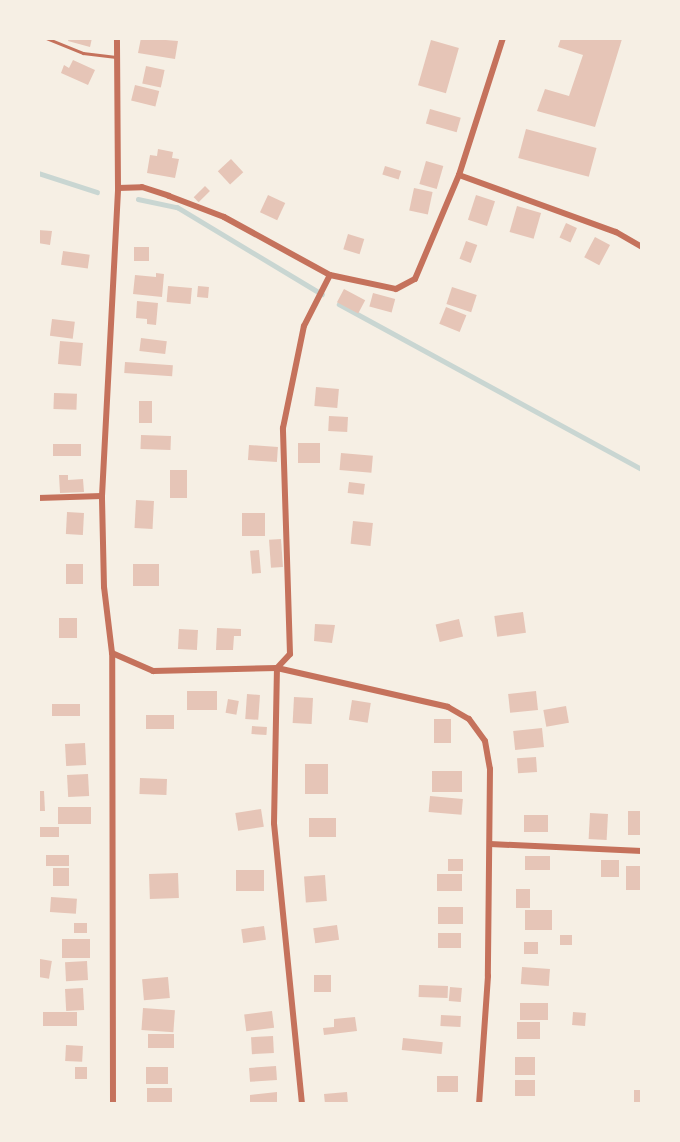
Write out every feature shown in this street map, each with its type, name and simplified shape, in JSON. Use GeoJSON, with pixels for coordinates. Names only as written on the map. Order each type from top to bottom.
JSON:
{"type":"FeatureCollection","features":[{"type":"Feature","properties":{"kind":"street"},"geometry":{"type":"LineString","coordinates":[[113,1104],[112,653],[104,587],[102,496],[118,188],[117,38]]}},
{"type":"Feature","properties":{"kind":"street"},"geometry":{"type":"LineString","coordinates":[[118,188],[142,187],[224,217],[330,275],[396,289],[415,279],[460,175],[503,38]]}},
{"type":"Feature","properties":{"kind":"street"},"geometry":{"type":"LineString","coordinates":[[460,175],[616,232],[642,247]]}},
{"type":"Feature","properties":{"kind":"street"},"geometry":{"type":"LineString","coordinates":[[302,1104],[274,823],[276,668],[290,654],[283,428],[304,326],[330,275]]}},
{"type":"Feature","properties":{"kind":"street"},"geometry":{"type":"LineString","coordinates":[[38,498],[102,496]]}},
{"type":"Feature","properties":{"kind":"street"},"geometry":{"type":"LineString","coordinates":[[112,653],[153,671],[276,668],[448,707],[469,719],[485,741],[490,769],[488,976],[479,1104]]}},
{"type":"Feature","properties":{"kind":"street"},"geometry":{"type":"LineString","coordinates":[[490,844],[642,851]]}},
{"type":"Feature","properties":{"kind":"lane"},"geometry":{"type":"LineString","coordinates":[[46,38],[83,53],[116,57]]}},
{"type":"Feature","properties":{"kind":"building"},"geometry":{"type":"Polygon","coordinates":[[[69,38],[92,38],[90,47],[68,41],[69,38]]]}},
{"type":"Feature","properties":{"kind":"building"},"geometry":{"type":"Polygon","coordinates":[[[141,38],[178,41],[175,59],[138,53],[141,38]]]}},
{"type":"Feature","properties":{"kind":"building"},"geometry":{"type":"Polygon","coordinates":[[[561,38],[622,39],[595,127],[537,111],[545,89],[569,96],[583,55],[558,47],[561,38]]]}},
{"type":"Feature","properties":{"kind":"building"},"geometry":{"type":"Polygon","coordinates":[[[431,40],[459,48],[446,93],[418,85],[431,40]]]}},
{"type":"Feature","properties":{"kind":"building"},"geometry":{"type":"Polygon","coordinates":[[[73,60],[95,70],[88,85],[61,73],[64,65],[69,68],[73,60]]]}},
{"type":"Feature","properties":{"kind":"building"},"geometry":{"type":"Polygon","coordinates":[[[146,66],[165,70],[161,88],[142,84],[146,66]]]}},
{"type":"Feature","properties":{"kind":"building"},"geometry":{"type":"Polygon","coordinates":[[[135,85],[159,91],[155,107],[131,101],[135,85]]]}},
{"type":"Feature","properties":{"kind":"building"},"geometry":{"type":"Polygon","coordinates":[[[430,109],[461,118],[457,132],[426,123],[430,109]]]}},
{"type":"Feature","properties":{"kind":"building"},"geometry":{"type":"Polygon","coordinates":[[[526,129],[597,148],[589,177],[518,158],[526,129]]]}},
{"type":"Feature","properties":{"kind":"building"},"geometry":{"type":"Polygon","coordinates":[[[158,149],[173,152],[172,158],[179,159],[175,178],[147,173],[150,155],[157,156],[158,149]]]}},
{"type":"Feature","properties":{"kind":"building"},"geometry":{"type":"Polygon","coordinates":[[[231,159],[243,172],[230,184],[218,171],[231,159]]]}},
{"type":"Feature","properties":{"kind":"building"},"geometry":{"type":"Polygon","coordinates":[[[426,161],[443,166],[437,189],[419,184],[426,161]]]}},
{"type":"Feature","properties":{"kind":"building"},"geometry":{"type":"Polygon","coordinates":[[[385,166],[401,171],[399,180],[382,175],[385,166]]]}},
{"type":"Feature","properties":{"kind":"building"},"geometry":{"type":"Polygon","coordinates":[[[205,186],[210,191],[199,202],[194,197],[205,186]]]}},
{"type":"Feature","properties":{"kind":"building"},"geometry":{"type":"Polygon","coordinates":[[[414,188],[433,192],[428,214],[409,210],[414,188]]]}},
{"type":"Feature","properties":{"kind":"building"},"geometry":{"type":"Polygon","coordinates":[[[268,195],[285,203],[277,220],[260,212],[268,195]]]}},
{"type":"Feature","properties":{"kind":"building"},"geometry":{"type":"Polygon","coordinates":[[[476,195],[495,201],[487,226],[468,220],[476,195]]]}},
{"type":"Feature","properties":{"kind":"building"},"geometry":{"type":"Polygon","coordinates":[[[517,206],[541,213],[534,239],[510,232],[517,206]]]}},
{"type":"Feature","properties":{"kind":"building"},"geometry":{"type":"Polygon","coordinates":[[[566,223],[577,228],[570,242],[559,238],[566,223]]]}},
{"type":"Feature","properties":{"kind":"building"},"geometry":{"type":"Polygon","coordinates":[[[38,230],[52,231],[50,245],[38,243],[38,230]]]}},
{"type":"Feature","properties":{"kind":"building"},"geometry":{"type":"Polygon","coordinates":[[[348,234],[364,239],[360,254],[343,249],[348,234]]]}},
{"type":"Feature","properties":{"kind":"building"},"geometry":{"type":"Polygon","coordinates":[[[595,237],[610,245],[599,265],[584,257],[595,237]]]}},
{"type":"Feature","properties":{"kind":"building"},"geometry":{"type":"Polygon","coordinates":[[[466,241],[477,245],[471,263],[460,259],[466,241]]]}},
{"type":"Feature","properties":{"kind":"building"},"geometry":{"type":"Polygon","coordinates":[[[134,247],[149,247],[149,261],[134,261],[134,247]]]}},
{"type":"Feature","properties":{"kind":"building"},"geometry":{"type":"Polygon","coordinates":[[[63,251],[90,255],[88,269],[61,265],[63,251]]]}},
{"type":"Feature","properties":{"kind":"building"},"geometry":{"type":"Polygon","coordinates":[[[156,273],[164,274],[162,297],[133,294],[135,275],[156,277],[156,273]]]}},
{"type":"Feature","properties":{"kind":"building"},"geometry":{"type":"Polygon","coordinates":[[[168,286],[192,288],[191,304],[167,302],[168,286]]]}},
{"type":"Feature","properties":{"kind":"building"},"geometry":{"type":"Polygon","coordinates":[[[198,286],[209,287],[208,298],[197,297],[198,286]]]}},
{"type":"Feature","properties":{"kind":"building"},"geometry":{"type":"Polygon","coordinates":[[[452,287],[477,295],[471,312],[446,304],[452,287]]]}},
{"type":"Feature","properties":{"kind":"building"},"geometry":{"type":"Polygon","coordinates":[[[344,289],[365,300],[358,314],[337,302],[344,289]]]}},
{"type":"Feature","properties":{"kind":"building"},"geometry":{"type":"Polygon","coordinates":[[[373,293],[395,299],[392,312],[369,307],[373,293]]]}},
{"type":"Feature","properties":{"kind":"building"},"geometry":{"type":"Polygon","coordinates":[[[137,301],[158,303],[156,325],[147,324],[147,319],[136,318],[137,301]]]}},
{"type":"Feature","properties":{"kind":"building"},"geometry":{"type":"Polygon","coordinates":[[[446,307],[466,315],[460,332],[439,324],[446,307]]]}},
{"type":"Feature","properties":{"kind":"building"},"geometry":{"type":"Polygon","coordinates":[[[52,319],[75,322],[73,339],[50,336],[52,319]]]}},
{"type":"Feature","properties":{"kind":"building"},"geometry":{"type":"Polygon","coordinates":[[[141,338],[167,341],[165,354],[139,351],[141,338]]]}},
{"type":"Feature","properties":{"kind":"building"},"geometry":{"type":"Polygon","coordinates":[[[60,341],[83,343],[81,366],[58,364],[60,341]]]}},
{"type":"Feature","properties":{"kind":"building"},"geometry":{"type":"Polygon","coordinates":[[[125,362],[173,365],[172,376],[124,373],[125,362]]]}},
{"type":"Feature","properties":{"kind":"building"},"geometry":{"type":"Polygon","coordinates":[[[316,387],[339,389],[337,408],[314,406],[316,387]]]}},
{"type":"Feature","properties":{"kind":"building"},"geometry":{"type":"Polygon","coordinates":[[[54,393],[77,394],[76,410],[53,409],[54,393]]]}},
{"type":"Feature","properties":{"kind":"building"},"geometry":{"type":"Polygon","coordinates":[[[139,401],[152,401],[152,423],[139,423],[139,401]]]}},
{"type":"Feature","properties":{"kind":"building"},"geometry":{"type":"Polygon","coordinates":[[[329,416],[348,417],[347,432],[328,431],[329,416]]]}},
{"type":"Feature","properties":{"kind":"building"},"geometry":{"type":"Polygon","coordinates":[[[141,435],[171,436],[170,450],[141,449],[141,435]]]}},
{"type":"Feature","properties":{"kind":"building"},"geometry":{"type":"Polygon","coordinates":[[[298,443],[320,443],[320,463],[298,463],[298,443]]]}},
{"type":"Feature","properties":{"kind":"building"},"geometry":{"type":"Polygon","coordinates":[[[53,444],[81,444],[81,456],[53,456],[53,444]]]}},
{"type":"Feature","properties":{"kind":"building"},"geometry":{"type":"Polygon","coordinates":[[[249,445],[278,447],[277,462],[248,460],[249,445]]]}},
{"type":"Feature","properties":{"kind":"building"},"geometry":{"type":"Polygon","coordinates":[[[341,453],[373,456],[371,473],[340,470],[341,453]]]}},
{"type":"Feature","properties":{"kind":"building"},"geometry":{"type":"Polygon","coordinates":[[[170,470],[187,470],[187,498],[170,498],[170,470]]]}},
{"type":"Feature","properties":{"kind":"building"},"geometry":{"type":"Polygon","coordinates":[[[59,475],[68,475],[68,480],[83,479],[84,492],[60,493],[59,475]]]}},
{"type":"Feature","properties":{"kind":"building"},"geometry":{"type":"Polygon","coordinates":[[[349,482],[365,484],[364,495],[348,493],[349,482]]]}},
{"type":"Feature","properties":{"kind":"building"},"geometry":{"type":"Polygon","coordinates":[[[136,500],[154,501],[153,529],[135,528],[136,500]]]}},
{"type":"Feature","properties":{"kind":"building"},"geometry":{"type":"Polygon","coordinates":[[[67,512],[84,513],[83,535],[66,534],[67,512]]]}},
{"type":"Feature","properties":{"kind":"building"},"geometry":{"type":"Polygon","coordinates":[[[242,513],[265,513],[265,536],[242,536],[242,513]]]}},
{"type":"Feature","properties":{"kind":"building"},"geometry":{"type":"Polygon","coordinates":[[[353,521],[373,523],[370,546],[351,544],[353,521]]]}},
{"type":"Feature","properties":{"kind":"building"},"geometry":{"type":"Polygon","coordinates":[[[281,539],[283,567],[271,568],[269,540],[281,539]]]}},
{"type":"Feature","properties":{"kind":"building"},"geometry":{"type":"Polygon","coordinates":[[[259,550],[261,573],[252,574],[250,551],[259,550]]]}},
{"type":"Feature","properties":{"kind":"building"},"geometry":{"type":"Polygon","coordinates":[[[66,564],[83,564],[83,584],[66,584],[66,564]]]}},
{"type":"Feature","properties":{"kind":"building"},"geometry":{"type":"Polygon","coordinates":[[[133,564],[159,564],[159,586],[133,586],[133,564]]]}},
{"type":"Feature","properties":{"kind":"building"},"geometry":{"type":"Polygon","coordinates":[[[523,612],[526,633],[497,637],[494,616],[523,612]]]}},
{"type":"Feature","properties":{"kind":"building"},"geometry":{"type":"Polygon","coordinates":[[[59,618],[77,618],[77,638],[59,638],[59,618]]]}},
{"type":"Feature","properties":{"kind":"building"},"geometry":{"type":"Polygon","coordinates":[[[459,619],[463,637],[440,642],[436,624],[459,619]]]}},
{"type":"Feature","properties":{"kind":"building"},"geometry":{"type":"Polygon","coordinates":[[[315,624],[335,625],[332,643],[314,641],[315,624]]]}},
{"type":"Feature","properties":{"kind":"building"},"geometry":{"type":"Polygon","coordinates":[[[217,628],[241,629],[241,636],[234,636],[233,650],[216,650],[217,628]]]}},
{"type":"Feature","properties":{"kind":"building"},"geometry":{"type":"Polygon","coordinates":[[[179,629],[198,630],[197,650],[178,649],[179,629]]]}},
{"type":"Feature","properties":{"kind":"building"},"geometry":{"type":"Polygon","coordinates":[[[187,691],[217,691],[217,710],[187,710],[187,691]]]}},
{"type":"Feature","properties":{"kind":"building"},"geometry":{"type":"Polygon","coordinates":[[[536,691],[538,710],[510,713],[508,694],[536,691]]]}},
{"type":"Feature","properties":{"kind":"building"},"geometry":{"type":"Polygon","coordinates":[[[247,694],[260,695],[258,720],[245,719],[247,694]]]}},
{"type":"Feature","properties":{"kind":"building"},"geometry":{"type":"Polygon","coordinates":[[[294,697],[313,698],[312,724],[293,723],[294,697]]]}},
{"type":"Feature","properties":{"kind":"building"},"geometry":{"type":"Polygon","coordinates":[[[228,699],[239,701],[236,715],[226,713],[228,699]]]}},
{"type":"Feature","properties":{"kind":"building"},"geometry":{"type":"Polygon","coordinates":[[[352,700],[371,703],[368,723],[349,720],[352,700]]]}},
{"type":"Feature","properties":{"kind":"building"},"geometry":{"type":"Polygon","coordinates":[[[52,704],[80,704],[80,716],[52,716],[52,704]]]}},
{"type":"Feature","properties":{"kind":"building"},"geometry":{"type":"Polygon","coordinates":[[[566,706],[569,723],[546,727],[543,710],[566,706]]]}},
{"type":"Feature","properties":{"kind":"building"},"geometry":{"type":"Polygon","coordinates":[[[146,715],[174,715],[174,729],[146,729],[146,715]]]}},
{"type":"Feature","properties":{"kind":"building"},"geometry":{"type":"Polygon","coordinates":[[[434,719],[451,719],[451,743],[434,743],[434,719]]]}},
{"type":"Feature","properties":{"kind":"building"},"geometry":{"type":"Polygon","coordinates":[[[252,726],[267,727],[266,735],[251,734],[252,726]]]}},
{"type":"Feature","properties":{"kind":"building"},"geometry":{"type":"Polygon","coordinates":[[[542,728],[544,747],[515,750],[513,731],[542,728]]]}},
{"type":"Feature","properties":{"kind":"building"},"geometry":{"type":"Polygon","coordinates":[[[85,743],[86,765],[66,766],[65,744],[85,743]]]}},
{"type":"Feature","properties":{"kind":"building"},"geometry":{"type":"Polygon","coordinates":[[[536,757],[537,772],[518,773],[517,758],[536,757]]]}},
{"type":"Feature","properties":{"kind":"building"},"geometry":{"type":"Polygon","coordinates":[[[305,764],[328,764],[328,794],[305,794],[305,764]]]}},
{"type":"Feature","properties":{"kind":"building"},"geometry":{"type":"Polygon","coordinates":[[[432,771],[462,771],[462,792],[432,792],[432,771]]]}},
{"type":"Feature","properties":{"kind":"building"},"geometry":{"type":"Polygon","coordinates":[[[88,774],[89,796],[68,797],[67,775],[88,774]]]}},
{"type":"Feature","properties":{"kind":"building"},"geometry":{"type":"Polygon","coordinates":[[[140,778],[167,779],[166,795],[139,794],[140,778]]]}},
{"type":"Feature","properties":{"kind":"building"},"geometry":{"type":"Polygon","coordinates":[[[38,791],[44,791],[45,811],[38,811],[38,791]]]}},
{"type":"Feature","properties":{"kind":"building"},"geometry":{"type":"Polygon","coordinates":[[[430,796],[463,799],[461,815],[429,812],[430,796]]]}},
{"type":"Feature","properties":{"kind":"building"},"geometry":{"type":"Polygon","coordinates":[[[58,807],[91,807],[91,824],[58,824],[58,807]]]}},
{"type":"Feature","properties":{"kind":"building"},"geometry":{"type":"Polygon","coordinates":[[[261,809],[264,827],[238,831],[235,813],[261,809]]]}},
{"type":"Feature","properties":{"kind":"building"},"geometry":{"type":"Polygon","coordinates":[[[628,811],[642,811],[642,835],[628,835],[628,811]]]}},
{"type":"Feature","properties":{"kind":"building"},"geometry":{"type":"Polygon","coordinates":[[[590,813],[608,814],[607,840],[589,839],[590,813]]]}},
{"type":"Feature","properties":{"kind":"building"},"geometry":{"type":"Polygon","coordinates":[[[524,815],[548,815],[548,832],[524,832],[524,815]]]}},
{"type":"Feature","properties":{"kind":"building"},"geometry":{"type":"Polygon","coordinates":[[[309,818],[336,818],[336,837],[309,837],[309,818]]]}},
{"type":"Feature","properties":{"kind":"building"},"geometry":{"type":"Polygon","coordinates":[[[38,827],[59,827],[59,837],[38,837],[38,827]]]}},
{"type":"Feature","properties":{"kind":"building"},"geometry":{"type":"Polygon","coordinates":[[[46,855],[69,855],[69,866],[46,866],[46,855]]]}},
{"type":"Feature","properties":{"kind":"building"},"geometry":{"type":"Polygon","coordinates":[[[525,856],[550,856],[550,870],[525,870],[525,856]]]}},
{"type":"Feature","properties":{"kind":"building"},"geometry":{"type":"Polygon","coordinates":[[[448,859],[463,859],[463,871],[448,871],[448,859]]]}},
{"type":"Feature","properties":{"kind":"building"},"geometry":{"type":"Polygon","coordinates":[[[601,860],[619,860],[619,877],[601,877],[601,860]]]}},
{"type":"Feature","properties":{"kind":"building"},"geometry":{"type":"Polygon","coordinates":[[[626,866],[642,866],[642,890],[626,890],[626,866]]]}},
{"type":"Feature","properties":{"kind":"building"},"geometry":{"type":"Polygon","coordinates":[[[53,868],[69,868],[69,886],[53,886],[53,868]]]}},
{"type":"Feature","properties":{"kind":"building"},"geometry":{"type":"Polygon","coordinates":[[[236,870],[264,870],[264,891],[236,891],[236,870]]]}},
{"type":"Feature","properties":{"kind":"building"},"geometry":{"type":"Polygon","coordinates":[[[178,873],[179,898],[150,899],[149,874],[178,873]]]}},
{"type":"Feature","properties":{"kind":"building"},"geometry":{"type":"Polygon","coordinates":[[[437,874],[462,874],[462,891],[437,891],[437,874]]]}},
{"type":"Feature","properties":{"kind":"building"},"geometry":{"type":"Polygon","coordinates":[[[325,875],[327,901],[306,902],[304,876],[325,875]]]}},
{"type":"Feature","properties":{"kind":"building"},"geometry":{"type":"Polygon","coordinates":[[[516,889],[530,889],[530,908],[516,908],[516,889]]]}},
{"type":"Feature","properties":{"kind":"building"},"geometry":{"type":"Polygon","coordinates":[[[51,897],[77,899],[76,914],[50,912],[51,897]]]}},
{"type":"Feature","properties":{"kind":"building"},"geometry":{"type":"Polygon","coordinates":[[[438,907],[463,907],[463,924],[438,924],[438,907]]]}},
{"type":"Feature","properties":{"kind":"building"},"geometry":{"type":"Polygon","coordinates":[[[525,910],[552,910],[552,930],[525,930],[525,910]]]}},
{"type":"Feature","properties":{"kind":"building"},"geometry":{"type":"Polygon","coordinates":[[[74,923],[87,923],[87,933],[74,933],[74,923]]]}},
{"type":"Feature","properties":{"kind":"building"},"geometry":{"type":"Polygon","coordinates":[[[337,925],[339,940],[315,943],[313,928],[337,925]]]}},
{"type":"Feature","properties":{"kind":"building"},"geometry":{"type":"Polygon","coordinates":[[[264,926],[266,940],[243,943],[241,929],[264,926]]]}},
{"type":"Feature","properties":{"kind":"building"},"geometry":{"type":"Polygon","coordinates":[[[438,933],[461,933],[461,948],[438,948],[438,933]]]}},
{"type":"Feature","properties":{"kind":"building"},"geometry":{"type":"Polygon","coordinates":[[[560,935],[572,935],[572,945],[560,945],[560,935]]]}},
{"type":"Feature","properties":{"kind":"building"},"geometry":{"type":"Polygon","coordinates":[[[62,939],[90,939],[90,958],[62,958],[62,939]]]}},
{"type":"Feature","properties":{"kind":"building"},"geometry":{"type":"Polygon","coordinates":[[[524,942],[538,942],[538,954],[524,954],[524,942]]]}},
{"type":"Feature","properties":{"kind":"building"},"geometry":{"type":"Polygon","coordinates":[[[40,959],[52,961],[49,979],[38,977],[40,959]]]}},
{"type":"Feature","properties":{"kind":"building"},"geometry":{"type":"Polygon","coordinates":[[[87,961],[88,980],[66,981],[65,962],[87,961]]]}},
{"type":"Feature","properties":{"kind":"building"},"geometry":{"type":"Polygon","coordinates":[[[522,967],[550,969],[549,986],[521,984],[522,967]]]}},
{"type":"Feature","properties":{"kind":"building"},"geometry":{"type":"Polygon","coordinates":[[[314,975],[331,975],[331,992],[314,992],[314,975]]]}},
{"type":"Feature","properties":{"kind":"building"},"geometry":{"type":"Polygon","coordinates":[[[168,977],[170,998],[144,1000],[142,979],[168,977]]]}},
{"type":"Feature","properties":{"kind":"building"},"geometry":{"type":"Polygon","coordinates":[[[419,985],[448,986],[448,998],[419,997],[419,985]]]}},
{"type":"Feature","properties":{"kind":"building"},"geometry":{"type":"Polygon","coordinates":[[[450,987],[462,988],[461,1002],[449,1001],[450,987]]]}},
{"type":"Feature","properties":{"kind":"building"},"geometry":{"type":"Polygon","coordinates":[[[83,988],[84,1010],[66,1011],[65,989],[83,988]]]}},
{"type":"Feature","properties":{"kind":"building"},"geometry":{"type":"Polygon","coordinates":[[[520,1003],[548,1003],[548,1020],[520,1020],[520,1003]]]}},
{"type":"Feature","properties":{"kind":"building"},"geometry":{"type":"Polygon","coordinates":[[[143,1008],[175,1010],[173,1032],[141,1030],[143,1008]]]}},
{"type":"Feature","properties":{"kind":"building"},"geometry":{"type":"Polygon","coordinates":[[[272,1011],[274,1028],[246,1031],[244,1014],[272,1011]]]}},
{"type":"Feature","properties":{"kind":"building"},"geometry":{"type":"Polygon","coordinates":[[[43,1012],[77,1012],[77,1026],[43,1026],[43,1012]]]}},
{"type":"Feature","properties":{"kind":"building"},"geometry":{"type":"Polygon","coordinates":[[[573,1012],[586,1013],[585,1026],[572,1025],[573,1012]]]}},
{"type":"Feature","properties":{"kind":"building"},"geometry":{"type":"Polygon","coordinates":[[[441,1015],[461,1016],[460,1027],[440,1026],[441,1015]]]}},
{"type":"Feature","properties":{"kind":"building"},"geometry":{"type":"Polygon","coordinates":[[[355,1017],[357,1031],[324,1035],[323,1028],[334,1027],[334,1019],[355,1017]]]}},
{"type":"Feature","properties":{"kind":"building"},"geometry":{"type":"Polygon","coordinates":[[[517,1022],[540,1022],[540,1039],[517,1039],[517,1022]]]}},
{"type":"Feature","properties":{"kind":"building"},"geometry":{"type":"Polygon","coordinates":[[[148,1034],[174,1034],[174,1048],[148,1048],[148,1034]]]}},
{"type":"Feature","properties":{"kind":"building"},"geometry":{"type":"Polygon","coordinates":[[[273,1036],[274,1053],[252,1054],[251,1037],[273,1036]]]}},
{"type":"Feature","properties":{"kind":"building"},"geometry":{"type":"Polygon","coordinates":[[[403,1038],[443,1042],[442,1054],[402,1050],[403,1038]]]}},
{"type":"Feature","properties":{"kind":"building"},"geometry":{"type":"Polygon","coordinates":[[[66,1045],[83,1046],[82,1062],[65,1061],[66,1045]]]}},
{"type":"Feature","properties":{"kind":"building"},"geometry":{"type":"Polygon","coordinates":[[[515,1057],[535,1057],[535,1075],[515,1075],[515,1057]]]}},
{"type":"Feature","properties":{"kind":"building"},"geometry":{"type":"Polygon","coordinates":[[[276,1066],[277,1080],[250,1082],[249,1068],[276,1066]]]}},
{"type":"Feature","properties":{"kind":"building"},"geometry":{"type":"Polygon","coordinates":[[[75,1067],[87,1067],[87,1079],[75,1079],[75,1067]]]}},
{"type":"Feature","properties":{"kind":"building"},"geometry":{"type":"Polygon","coordinates":[[[146,1067],[168,1067],[168,1084],[146,1084],[146,1067]]]}},
{"type":"Feature","properties":{"kind":"building"},"geometry":{"type":"Polygon","coordinates":[[[437,1076],[458,1076],[458,1092],[437,1092],[437,1076]]]}},
{"type":"Feature","properties":{"kind":"building"},"geometry":{"type":"Polygon","coordinates":[[[515,1080],[535,1080],[535,1096],[515,1096],[515,1080]]]}},
{"type":"Feature","properties":{"kind":"building"},"geometry":{"type":"Polygon","coordinates":[[[147,1088],[172,1088],[172,1104],[147,1104],[147,1088]]]}},
{"type":"Feature","properties":{"kind":"building"},"geometry":{"type":"Polygon","coordinates":[[[634,1090],[642,1090],[642,1104],[634,1104],[634,1090]]]}},
{"type":"Feature","properties":{"kind":"building"},"geometry":{"type":"Polygon","coordinates":[[[277,1092],[277,1104],[250,1104],[250,1095],[277,1092]]]}},
{"type":"Feature","properties":{"kind":"building"},"geometry":{"type":"Polygon","coordinates":[[[347,1092],[348,1104],[325,1104],[324,1094],[347,1092]]]}},
{"type":"Feature","properties":{"kind":"waterway"},"geometry":{"type":"LineString","coordinates":[[38,173],[97,192]]}},
{"type":"Feature","properties":{"kind":"waterway"},"geometry":{"type":"LineString","coordinates":[[138,199],[177,207],[322,294]]}},
{"type":"Feature","properties":{"kind":"waterway"},"geometry":{"type":"LineString","coordinates":[[339,304],[642,469]]}}]}
